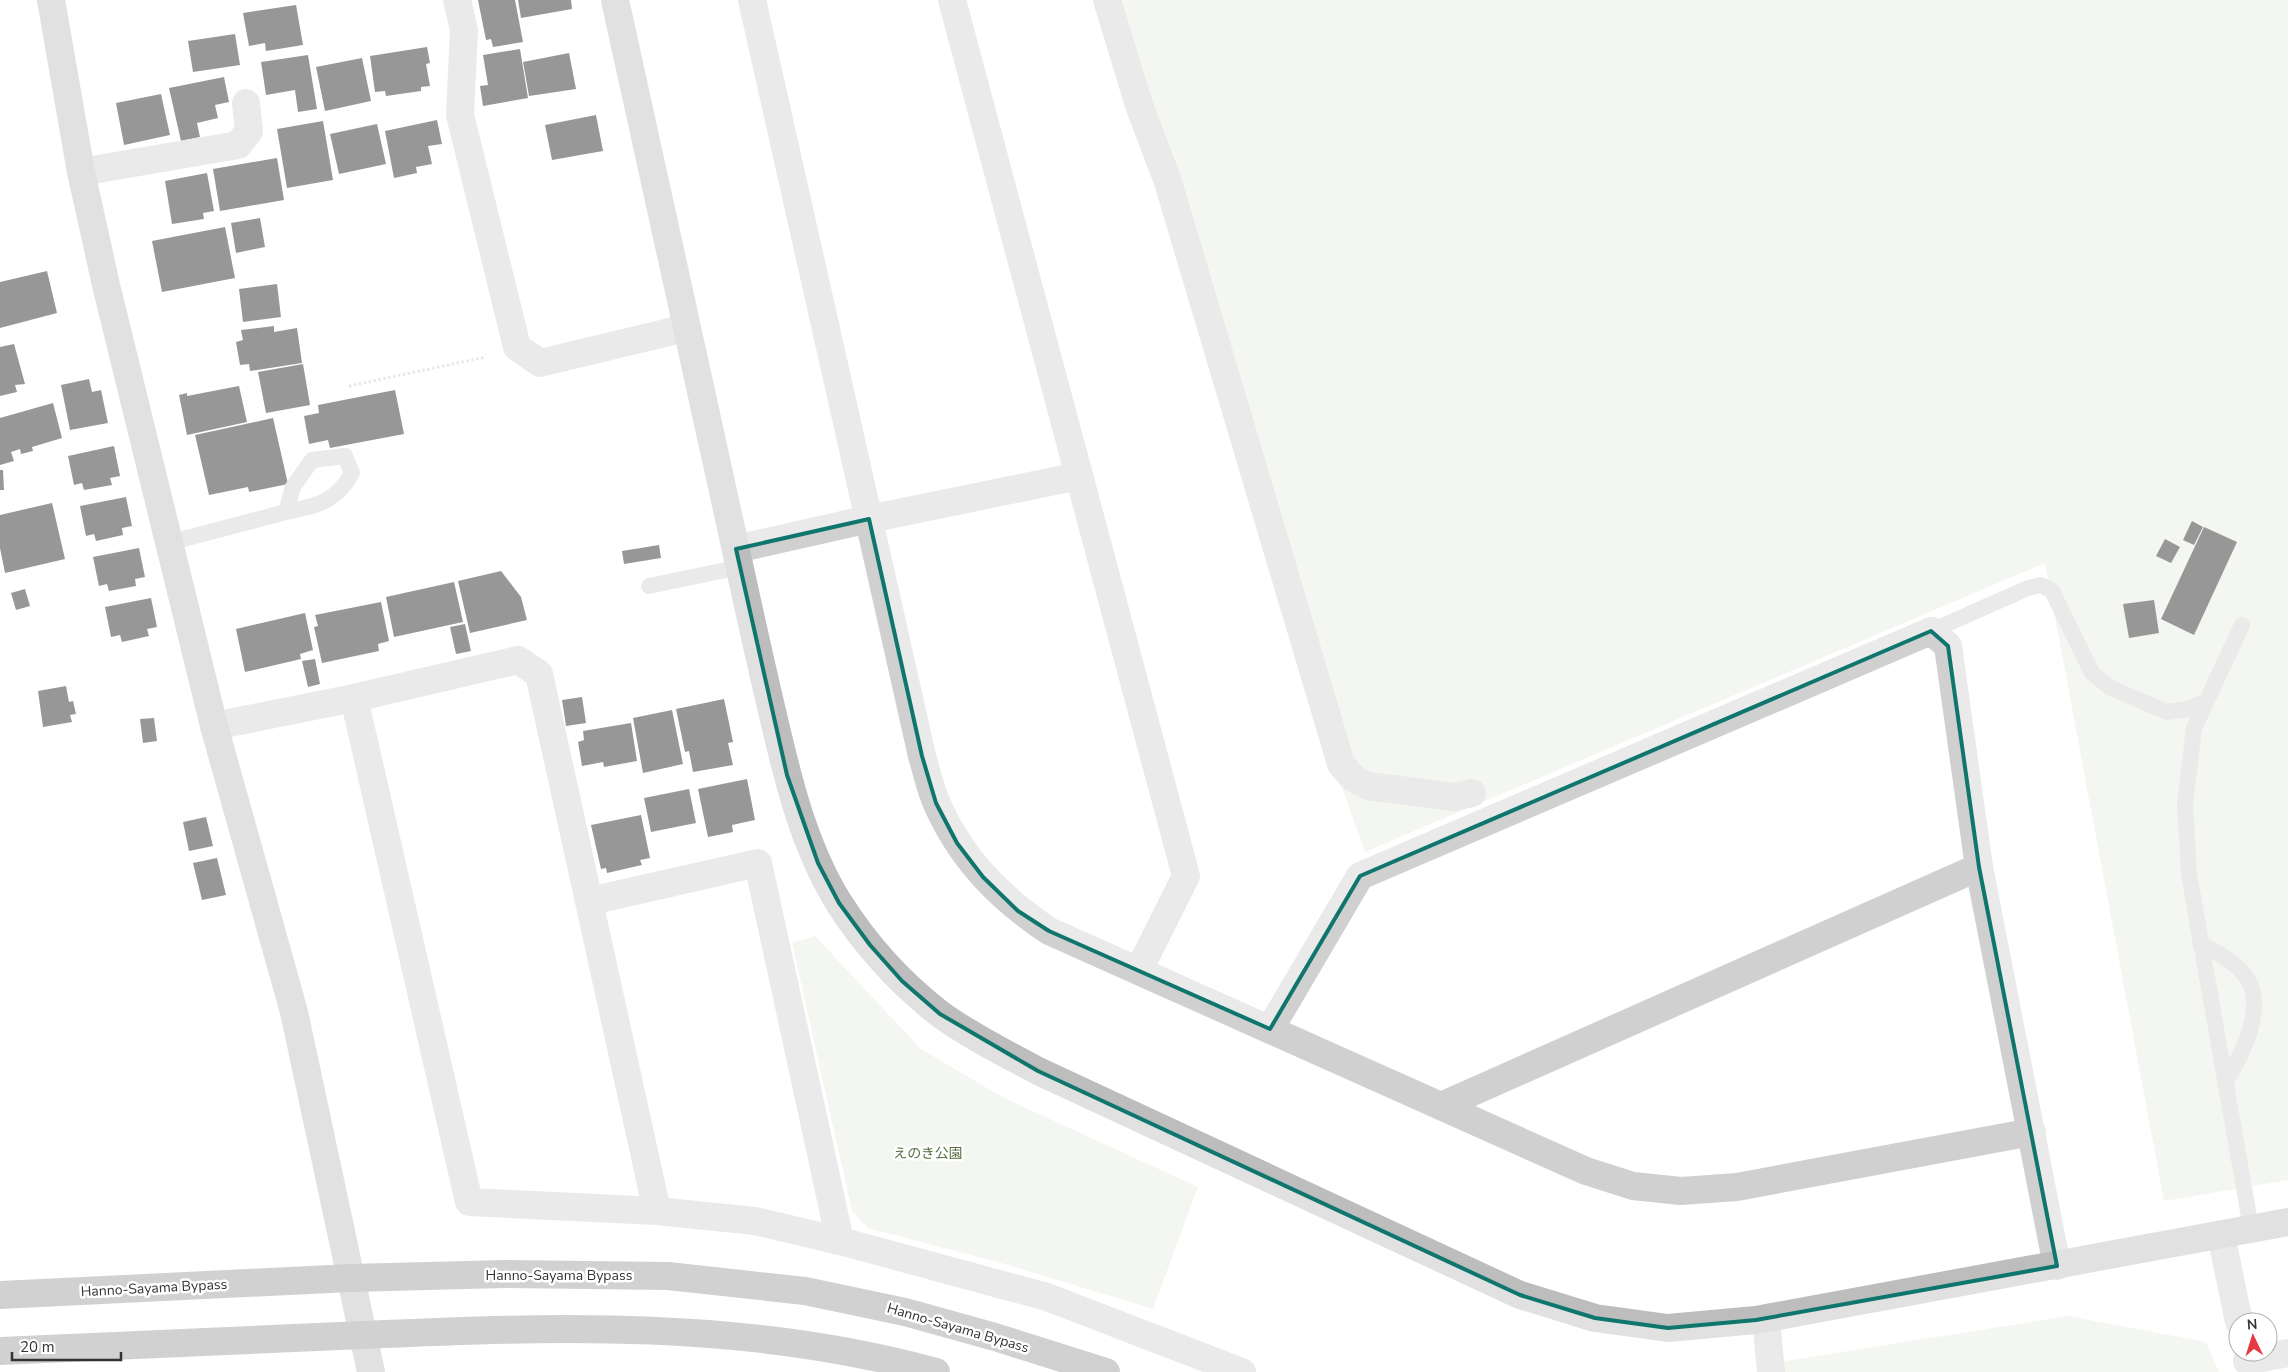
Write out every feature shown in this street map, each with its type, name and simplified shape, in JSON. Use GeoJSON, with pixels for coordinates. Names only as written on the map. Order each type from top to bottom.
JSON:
{"type":"FeatureCollection","features":[{"type":"Feature","properties":{"kind":"highway","name":"Hanno-Sayama Bypass"},"geometry":{"type":"LineString","coordinates":[[0,1295],[352,1278],[504,1274],[668,1276],[805,1291],[905,1312],[996,1337],[1106,1372]]}},
{"type":"Feature","properties":{"kind":"highway"},"geometry":{"type":"LineString","coordinates":[[0,1351],[506,1328],[666,1330],[793,1342],[894,1360],[936,1372]]}},
{"type":"Feature","properties":{"kind":"street"},"geometry":{"type":"LineString","coordinates":[[51,0],[81,172],[106,285],[214,726],[294,1012],[371,1372]]}},
{"type":"Feature","properties":{"kind":"street"},"geometry":{"type":"LineString","coordinates":[[457,0],[464,30],[460,114],[517,347],[540,363],[686,328]]}},
{"type":"Feature","properties":{"kind":"street"},"geometry":{"type":"LineString","coordinates":[[615,0],[686,328],[787,775],[800,818],[818,863],[839,902],[870,945],[902,980],[940,1014],[985,1042],[1038,1071],[1520,1295],[1595,1318],[1668,1328],[1766,1318],[2288,1222]]}},
{"type":"Feature","properties":{"kind":"street"},"geometry":{"type":"LineString","coordinates":[[752,0],[922,756],[936,803],[958,843],[983,877],[1018,911],[1049,931],[1586,1171],[1633,1186],[1681,1191],[1737,1187],[2032,1132]]}},
{"type":"Feature","properties":{"kind":"street"},"geometry":{"type":"LineString","coordinates":[[952,0],[1186,876],[1139,970]]}},
{"type":"Feature","properties":{"kind":"street"},"geometry":{"type":"LineString","coordinates":[[1107,0],[1138,105],[1168,182],[1341,764],[1353,778],[1368,786],[1454,797],[1472,793]]}},
{"type":"Feature","properties":{"kind":"street"},"geometry":{"type":"LineString","coordinates":[[81,172],[238,145],[248,130],[246,104]]}},
{"type":"Feature","properties":{"kind":"street"},"geometry":{"type":"LineString","coordinates":[[738,558],[869,519],[1079,476]]}},
{"type":"Feature","properties":{"kind":"street"},"geometry":{"type":"LineString","coordinates":[[1270,1029],[1360,876],[1931,631],[1948,646],[1979,867],[2057,1266]]}},
{"type":"Feature","properties":{"kind":"street"},"geometry":{"type":"LineString","coordinates":[[214,726],[354,698],[518,660],[539,674],[657,1211]]}},
{"type":"Feature","properties":{"kind":"street"},"geometry":{"type":"LineString","coordinates":[[354,698],[469,1202],[657,1211],[755,1222],[840,1241],[1047,1297],[1242,1372]]}},
{"type":"Feature","properties":{"kind":"street"},"geometry":{"type":"LineString","coordinates":[[590,901],[758,863],[840,1241]]}},
{"type":"Feature","properties":{"kind":"street"},"geometry":{"type":"LineString","coordinates":[[1441,1106],[1979,867]]}},
{"type":"Feature","properties":{"kind":"street"},"geometry":{"type":"LineString","coordinates":[[2221,1235],[2237,1312]]}},
{"type":"Feature","properties":{"kind":"street"},"geometry":{"type":"LineString","coordinates":[[1766,1318],[1771,1372]]}},
{"type":"Feature","properties":{"kind":"lane"},"geometry":{"type":"LineString","coordinates":[[168,543],[286,512]]}},
{"type":"Feature","properties":{"kind":"lane"},"geometry":{"type":"LineString","coordinates":[[649,586],[738,558]]}},
{"type":"Feature","properties":{"kind":"lane"},"geometry":{"type":"LineString","coordinates":[[1931,631],[2028,588],[2041,585],[2052,591],[2092,673],[2111,688],[2167,712],[2189,709],[2206,701]]}},
{"type":"Feature","properties":{"kind":"lane"},"geometry":{"type":"LineString","coordinates":[[2242,624],[2194,728],[2185,804],[2189,874],[2251,1228]]}},
{"type":"Feature","properties":{"kind":"lane"},"geometry":{"type":"LineString","coordinates":[[2200,943],[2236,966],[2245,975],[2251,986],[2254,1009],[2251,1027],[2240,1058],[2225,1083]]}},
{"type":"Feature","properties":{"kind":"path"},"geometry":{"type":"LineString","coordinates":[[349,386],[504,353],[517,347]]}},
{"type":"Feature","properties":{"kind":"highlighted area"},"geometry":{"type":"Polygon","coordinates":[[[869,519],[922,756],[936,803],[957,843],[983,877],[1018,911],[1049,931],[1270,1029],[1360,876],[1931,631],[1948,646],[1979,867],[2057,1266],[1756,1320],[1668,1328],[1595,1318],[1520,1295],[1038,1071],[940,1014],[902,981],[870,945],[839,903],[818,863],[787,775],[736,549],[869,519]]]}},
{"type":"Feature","properties":{"kind":"green space"},"geometry":{"type":"Polygon","coordinates":[[[1099,0],[2288,0],[2288,1180],[2164,1201],[2045,563],[1365,852],[1332,760],[1099,0]]]}},
{"type":"Feature","properties":{"kind":"green space","name":"えのき公園"},"geometry":{"type":"Polygon","coordinates":[[[815,936],[921,1049],[1004,1098],[1198,1187],[1153,1309],[1005,1264],[868,1228],[852,1211],[792,943],[815,936]]]}},
{"type":"Feature","properties":{"kind":"green space"},"geometry":{"type":"Polygon","coordinates":[[[2068,1316],[2206,1342],[2219,1372],[1780,1372],[1779,1362],[2068,1316]]]}},
{"type":"Feature","properties":{"kind":"building"},"geometry":{"type":"Polygon","coordinates":[[[478,0],[515,0],[523,42],[493,47],[491,39],[486,40],[478,0]]]}},
{"type":"Feature","properties":{"kind":"building"},"geometry":{"type":"Polygon","coordinates":[[[518,0],[571,0],[572,9],[521,18],[518,0]]]}},
{"type":"Feature","properties":{"kind":"building"},"geometry":{"type":"Polygon","coordinates":[[[296,5],[303,45],[266,51],[265,43],[249,46],[243,13],[296,5]]]}},
{"type":"Feature","properties":{"kind":"building"},"geometry":{"type":"Polygon","coordinates":[[[235,34],[240,65],[193,72],[188,41],[235,34]]]}},
{"type":"Feature","properties":{"kind":"building"},"geometry":{"type":"Polygon","coordinates":[[[427,47],[430,63],[426,64],[430,86],[421,87],[421,91],[386,96],[385,91],[375,92],[370,56],[427,47]]]}},
{"type":"Feature","properties":{"kind":"building"},"geometry":{"type":"Polygon","coordinates":[[[520,49],[528,98],[483,106],[480,86],[488,85],[483,55],[520,49]]]}},
{"type":"Feature","properties":{"kind":"building"},"geometry":{"type":"Polygon","coordinates":[[[569,53],[576,89],[529,96],[523,62],[569,53]]]}},
{"type":"Feature","properties":{"kind":"building"},"geometry":{"type":"Polygon","coordinates":[[[308,55],[317,109],[298,112],[295,90],[266,95],[261,62],[308,55]]]}},
{"type":"Feature","properties":{"kind":"building"},"geometry":{"type":"Polygon","coordinates":[[[362,58],[371,101],[325,111],[316,67],[362,58]]]}},
{"type":"Feature","properties":{"kind":"building"},"geometry":{"type":"Polygon","coordinates":[[[224,77],[229,102],[215,105],[218,118],[197,123],[200,137],[181,141],[169,88],[224,77]]]}},
{"type":"Feature","properties":{"kind":"building"},"geometry":{"type":"Polygon","coordinates":[[[161,94],[170,135],[124,145],[116,103],[161,94]]]}},
{"type":"Feature","properties":{"kind":"building"},"geometry":{"type":"Polygon","coordinates":[[[596,115],[603,151],[552,160],[545,125],[596,115]]]}},
{"type":"Feature","properties":{"kind":"building"},"geometry":{"type":"Polygon","coordinates":[[[437,120],[442,144],[428,146],[432,164],[416,167],[417,173],[394,178],[385,131],[437,120]]]}},
{"type":"Feature","properties":{"kind":"building"},"geometry":{"type":"Polygon","coordinates":[[[323,121],[333,180],[287,188],[277,129],[323,121]]]}},
{"type":"Feature","properties":{"kind":"building"},"geometry":{"type":"Polygon","coordinates":[[[377,124],[386,164],[339,174],[330,134],[377,124]]]}},
{"type":"Feature","properties":{"kind":"building"},"geometry":{"type":"Polygon","coordinates":[[[277,158],[284,200],[220,211],[213,169],[277,158]]]}},
{"type":"Feature","properties":{"kind":"building"},"geometry":{"type":"Polygon","coordinates":[[[207,173],[214,211],[203,213],[204,219],[172,224],[165,181],[207,173]]]}},
{"type":"Feature","properties":{"kind":"building"},"geometry":{"type":"Polygon","coordinates":[[[260,218],[265,247],[236,253],[231,223],[260,218]]]}},
{"type":"Feature","properties":{"kind":"building"},"geometry":{"type":"Polygon","coordinates":[[[225,227],[235,278],[162,292],[152,241],[225,227]]]}},
{"type":"Feature","properties":{"kind":"building"},"geometry":{"type":"Polygon","coordinates":[[[47,271],[57,313],[0,328],[0,282],[47,271]]]}},
{"type":"Feature","properties":{"kind":"building"},"geometry":{"type":"Polygon","coordinates":[[[277,284],[281,317],[243,322],[239,289],[277,284]]]}},
{"type":"Feature","properties":{"kind":"building"},"geometry":{"type":"Polygon","coordinates":[[[274,326],[274,332],[297,328],[302,363],[250,371],[249,364],[240,365],[236,342],[243,340],[241,330],[274,326]]]}},
{"type":"Feature","properties":{"kind":"building"},"geometry":{"type":"Polygon","coordinates":[[[14,344],[25,384],[15,385],[17,392],[0,396],[0,347],[14,344]]]}},
{"type":"Feature","properties":{"kind":"building"},"geometry":{"type":"Polygon","coordinates":[[[303,364],[310,405],[266,413],[258,372],[303,364]]]}},
{"type":"Feature","properties":{"kind":"building"},"geometry":{"type":"Polygon","coordinates":[[[89,379],[92,392],[101,390],[108,423],[70,430],[61,385],[89,379]]]}},
{"type":"Feature","properties":{"kind":"building"},"geometry":{"type":"Polygon","coordinates":[[[239,386],[247,422],[187,435],[179,395],[187,393],[187,396],[239,386]]]}},
{"type":"Feature","properties":{"kind":"building"},"geometry":{"type":"Polygon","coordinates":[[[395,390],[404,434],[330,448],[328,440],[309,444],[304,416],[319,413],[318,405],[395,390]]]}},
{"type":"Feature","properties":{"kind":"building"},"geometry":{"type":"Polygon","coordinates":[[[53,403],[62,438],[32,447],[33,451],[21,454],[20,449],[11,452],[14,461],[0,465],[0,418],[53,403]]]}},
{"type":"Feature","properties":{"kind":"building"},"geometry":{"type":"Polygon","coordinates":[[[273,418],[288,484],[249,492],[248,487],[209,495],[195,435],[273,418]]]}},
{"type":"Feature","properties":{"kind":"building"},"geometry":{"type":"Polygon","coordinates":[[[114,446],[120,476],[110,478],[112,485],[84,490],[82,483],[74,485],[68,456],[114,446]]]}},
{"type":"Feature","properties":{"kind":"building"},"geometry":{"type":"Polygon","coordinates":[[[0,470],[3,470],[4,490],[0,490],[0,470]]]}},
{"type":"Feature","properties":{"kind":"building"},"geometry":{"type":"Polygon","coordinates":[[[126,497],[132,526],[122,528],[123,535],[96,541],[94,534],[86,536],[80,506],[126,497]]]}},
{"type":"Feature","properties":{"kind":"building"},"geometry":{"type":"Polygon","coordinates":[[[52,503],[65,559],[5,573],[0,548],[0,515],[52,503]]]}},
{"type":"Feature","properties":{"kind":"building"},"geometry":{"type":"Polygon","coordinates":[[[2192,521],[2203,527],[2194,545],[2183,540],[2192,521]]]}},
{"type":"Feature","properties":{"kind":"building"},"geometry":{"type":"Polygon","coordinates":[[[2204,527],[2237,542],[2194,635],[2161,619],[2204,527]]]}},
{"type":"Feature","properties":{"kind":"building"},"geometry":{"type":"Polygon","coordinates":[[[2165,539],[2180,547],[2171,563],[2156,556],[2165,539]]]}},
{"type":"Feature","properties":{"kind":"building"},"geometry":{"type":"Polygon","coordinates":[[[659,545],[661,558],[624,564],[622,551],[659,545]]]}},
{"type":"Feature","properties":{"kind":"building"},"geometry":{"type":"Polygon","coordinates":[[[139,548],[145,577],[135,579],[136,586],[109,591],[107,584],[99,586],[93,557],[139,548]]]}},
{"type":"Feature","properties":{"kind":"building"},"geometry":{"type":"Polygon","coordinates":[[[501,571],[521,597],[527,620],[470,633],[458,581],[501,571]]]}},
{"type":"Feature","properties":{"kind":"building"},"geometry":{"type":"Polygon","coordinates":[[[454,582],[463,622],[394,637],[386,597],[454,582]]]}},
{"type":"Feature","properties":{"kind":"building"},"geometry":{"type":"Polygon","coordinates":[[[25,589],[30,606],[16,610],[11,593],[25,589]]]}},
{"type":"Feature","properties":{"kind":"building"},"geometry":{"type":"Polygon","coordinates":[[[151,598],[157,627],[147,629],[149,636],[122,642],[120,635],[111,637],[105,607],[151,598]]]}},
{"type":"Feature","properties":{"kind":"building"},"geometry":{"type":"Polygon","coordinates":[[[2154,600],[2159,633],[2129,638],[2123,604],[2154,600]]]}},
{"type":"Feature","properties":{"kind":"building"},"geometry":{"type":"Polygon","coordinates":[[[381,602],[389,641],[378,644],[379,651],[322,663],[314,627],[318,626],[315,615],[381,602]]]}},
{"type":"Feature","properties":{"kind":"building"},"geometry":{"type":"Polygon","coordinates":[[[305,613],[313,650],[300,654],[301,659],[245,672],[236,629],[305,613]]]}},
{"type":"Feature","properties":{"kind":"building"},"geometry":{"type":"Polygon","coordinates":[[[465,624],[471,651],[456,654],[450,627],[465,624]]]}},
{"type":"Feature","properties":{"kind":"building"},"geometry":{"type":"Polygon","coordinates":[[[315,659],[320,684],[308,687],[302,661],[315,659]]]}},
{"type":"Feature","properties":{"kind":"building"},"geometry":{"type":"Polygon","coordinates":[[[66,686],[69,702],[73,701],[76,714],[70,715],[72,722],[43,727],[38,691],[66,686]]]}},
{"type":"Feature","properties":{"kind":"building"},"geometry":{"type":"Polygon","coordinates":[[[582,697],[586,723],[566,726],[562,700],[582,697]]]}},
{"type":"Feature","properties":{"kind":"building"},"geometry":{"type":"Polygon","coordinates":[[[724,699],[733,742],[728,743],[733,765],[693,772],[689,751],[685,752],[676,709],[724,699]]]}},
{"type":"Feature","properties":{"kind":"building"},"geometry":{"type":"Polygon","coordinates":[[[672,710],[683,764],[643,773],[633,718],[672,710]]]}},
{"type":"Feature","properties":{"kind":"building"},"geometry":{"type":"Polygon","coordinates":[[[154,718],[157,741],[143,743],[140,719],[154,718]]]}},
{"type":"Feature","properties":{"kind":"building"},"geometry":{"type":"Polygon","coordinates":[[[631,723],[637,761],[604,767],[603,762],[582,766],[578,742],[584,740],[583,731],[631,723]]]}},
{"type":"Feature","properties":{"kind":"building"},"geometry":{"type":"Polygon","coordinates":[[[747,779],[755,820],[732,825],[733,832],[708,837],[698,789],[747,779]]]}},
{"type":"Feature","properties":{"kind":"building"},"geometry":{"type":"Polygon","coordinates":[[[689,789],[696,823],[651,832],[644,798],[689,789]]]}},
{"type":"Feature","properties":{"kind":"building"},"geometry":{"type":"Polygon","coordinates":[[[641,815],[650,858],[640,860],[642,865],[607,873],[606,868],[601,869],[591,825],[641,815]]]}},
{"type":"Feature","properties":{"kind":"building"},"geometry":{"type":"Polygon","coordinates":[[[206,817],[213,846],[189,851],[183,822],[206,817]]]}},
{"type":"Feature","properties":{"kind":"building"},"geometry":{"type":"Polygon","coordinates":[[[217,858],[226,895],[202,900],[193,863],[217,858]]]}}]}
